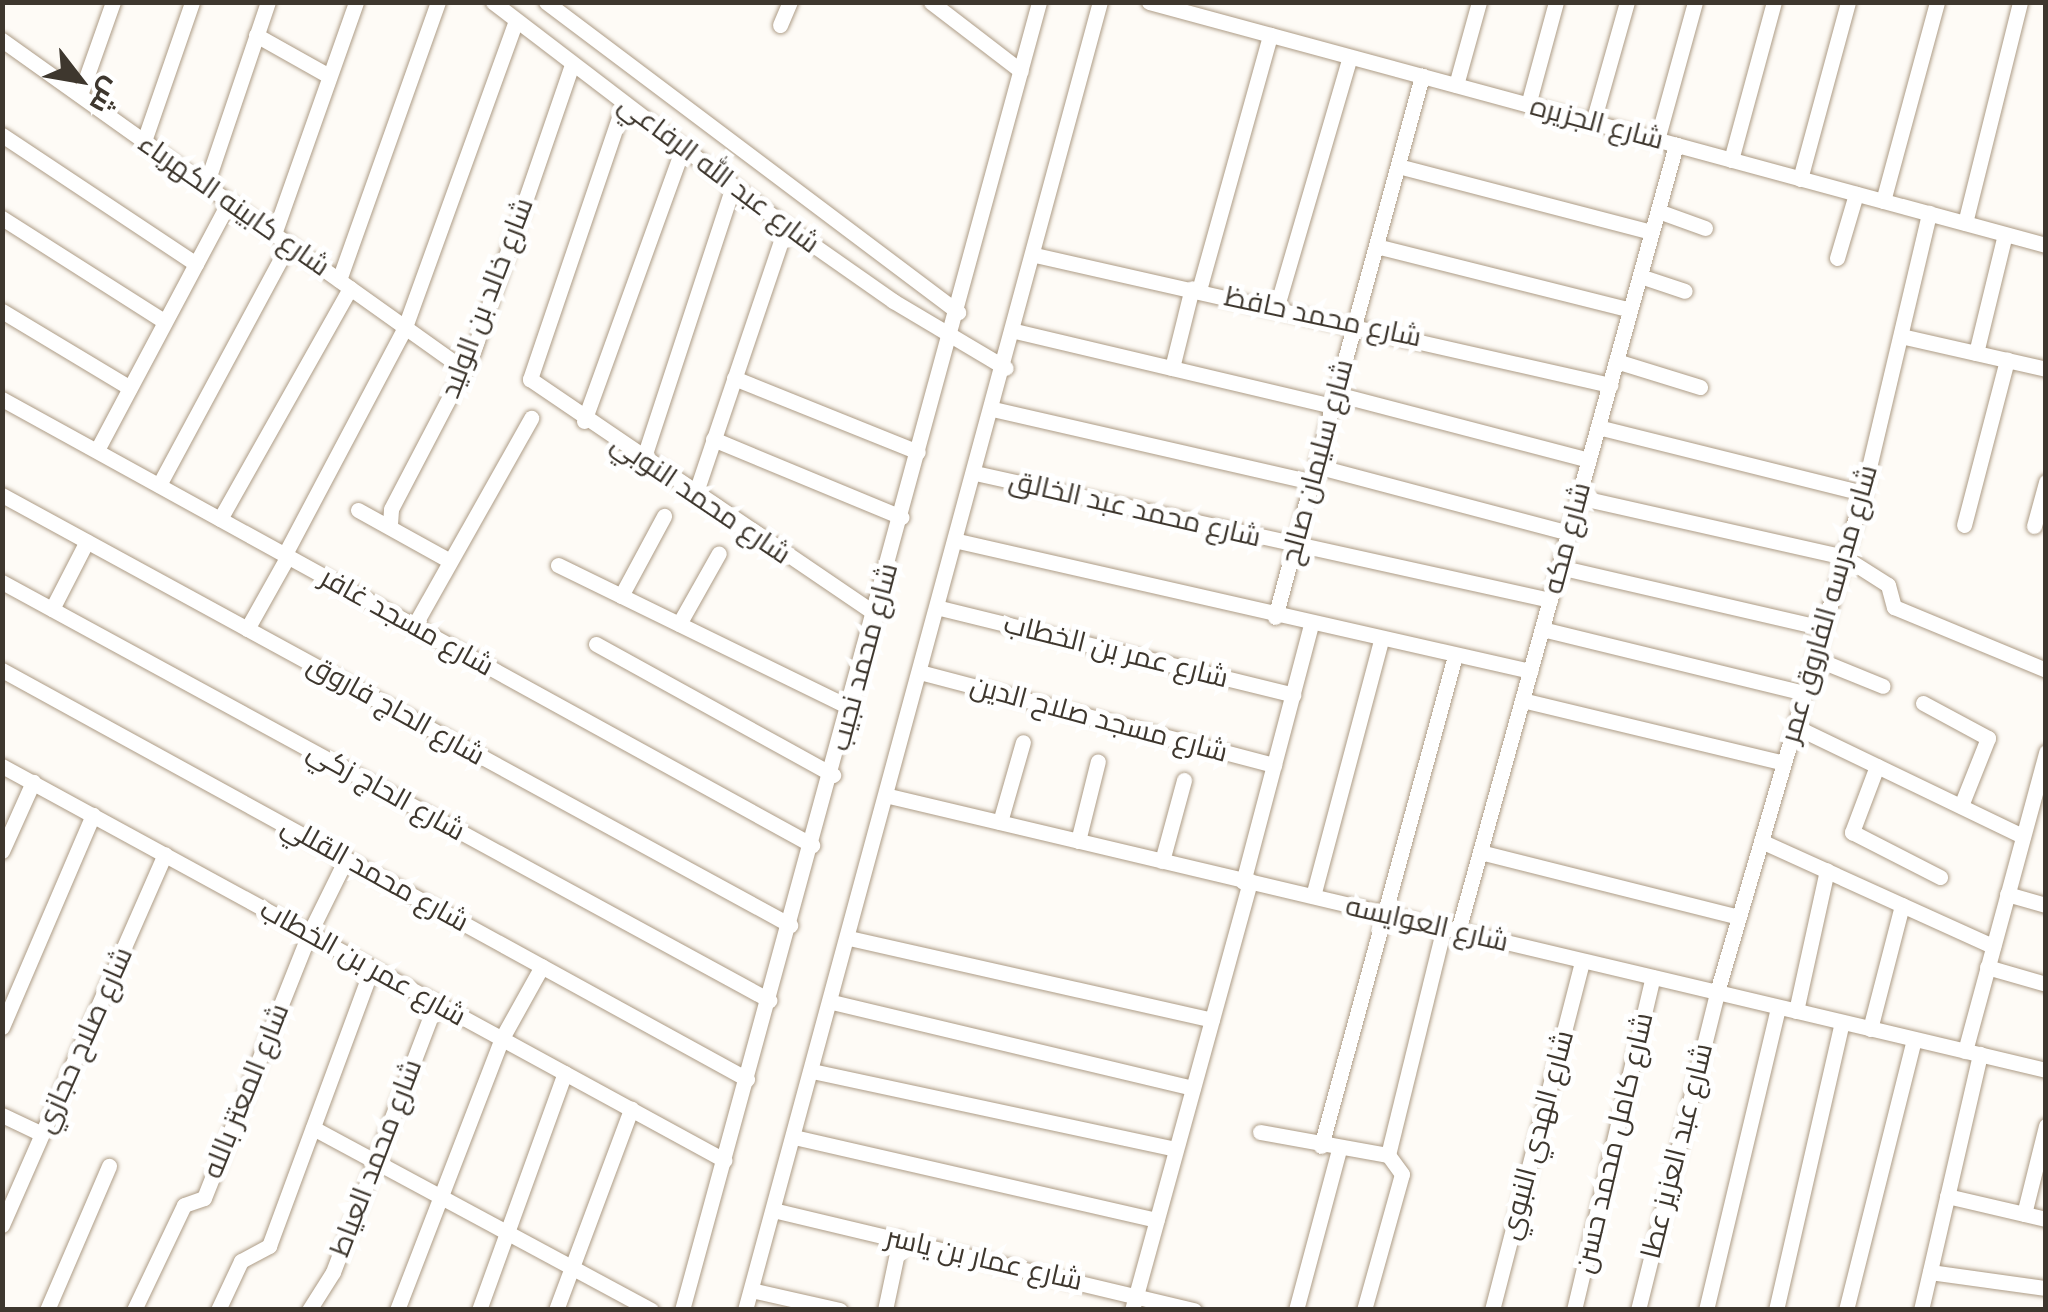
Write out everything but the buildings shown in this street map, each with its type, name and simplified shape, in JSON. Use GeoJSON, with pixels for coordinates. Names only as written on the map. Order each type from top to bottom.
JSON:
{"type":"FeatureCollection","features":[{"type":"Feature","properties":{"kind":"street"},"geometry":{"type":"LineString","coordinates":[[80,95],[113,2]]}},
{"type":"Feature","properties":{"kind":"street"},"geometry":{"type":"LineString","coordinates":[[144,141],[192,2]]}},
{"type":"Feature","properties":{"kind":"street"},"geometry":{"type":"LineString","coordinates":[[206,185],[268,2]]}},
{"type":"Feature","properties":{"kind":"street"},"geometry":{"type":"LineString","coordinates":[[274,234],[356,2]]}},
{"type":"Feature","properties":{"kind":"street"},"geometry":{"type":"LineString","coordinates":[[220,519],[344,284],[438,2]]}},
{"type":"Feature","properties":{"kind":"street","name":"شارع عبد الله الرفاعي"},"geometry":{"type":"LineString","coordinates":[[493,2],[786,226],[951,338],[1006,368]]}},
{"type":"Feature","properties":{"kind":"street","name":"شارع عبد الله الرفاعي"},"geometry":{"type":"LineString","coordinates":[[546,2],[958,312]]}},
{"type":"Feature","properties":{"kind":"street"},"geometry":{"type":"LineString","coordinates":[[780,24],[790,2]]}},
{"type":"Feature","properties":{"kind":"street"},"geometry":{"type":"LineString","coordinates":[[931,2],[1021,71]]}},
{"type":"Feature","properties":{"kind":"street","name":"شارع محمد نجيب"},"geometry":{"type":"LineString","coordinates":[[682,1310],[833,775],[1040,2]]}},
{"type":"Feature","properties":{"kind":"street"},"geometry":{"type":"LineString","coordinates":[[745,1310],[1006,368],[1100,2]]}},
{"type":"Feature","properties":{"kind":"street","name":"شارع الجزيره"},"geometry":{"type":"LineString","coordinates":[[1149,2],[2004,234],[2044,240]]}},
{"type":"Feature","properties":{"kind":"street"},"geometry":{"type":"LineString","coordinates":[[1456,86],[1479,2]]}},
{"type":"Feature","properties":{"kind":"street"},"geometry":{"type":"LineString","coordinates":[[1528,105],[1556,2]]}},
{"type":"Feature","properties":{"kind":"street"},"geometry":{"type":"LineString","coordinates":[[1593,122],[1627,2]]}},
{"type":"Feature","properties":{"kind":"street"},"geometry":{"type":"LineString","coordinates":[[1657,140],[1694,2]]}},
{"type":"Feature","properties":{"kind":"street"},"geometry":{"type":"LineString","coordinates":[[1731,160],[1774,2]]}},
{"type":"Feature","properties":{"kind":"street"},"geometry":{"type":"LineString","coordinates":[[1800,179],[1848,2]]}},
{"type":"Feature","properties":{"kind":"street"},"geometry":{"type":"LineString","coordinates":[[1883,201],[1937,2]]}},
{"type":"Feature","properties":{"kind":"street"},"geometry":{"type":"LineString","coordinates":[[1965,223],[2020,2]]}},
{"type":"Feature","properties":{"kind":"street"},"geometry":{"type":"LineString","coordinates":[[247,629],[405,327],[516,20]]}},
{"type":"Feature","properties":{"kind":"street"},"geometry":{"type":"LineString","coordinates":[[256,35],[330,76]]}},
{"type":"Feature","properties":{"kind":"street"},"geometry":{"type":"LineString","coordinates":[[1172,368],[1270,35]]}},
{"type":"Feature","properties":{"kind":"street","name":"شارع كابينه الكهرباء"},"geometry":{"type":"LineString","coordinates":[[2,40],[465,370]]}},
{"type":"Feature","properties":{"kind":"street"},"geometry":{"type":"LineString","coordinates":[[1277,306],[1350,57]]}},
{"type":"Feature","properties":{"kind":"street","name":"شارع خالد بن الوليد"},"geometry":{"type":"LineString","coordinates":[[390,524],[391,509],[465,370],[572,64]]}},
{"type":"Feature","properties":{"kind":"street","name":"شارع سليمان صالح"},"geometry":{"type":"LineString","coordinates":[[1276,617],[1422,76]]}},
{"type":"Feature","properties":{"kind":"street","name":"شارع محمد النوبي"},"geometry":{"type":"LineString","coordinates":[[624,103],[530,379],[584,421],[876,614]]}},
{"type":"Feature","properties":{"kind":"street"},"geometry":{"type":"LineString","coordinates":[[2,135],[196,264]]}},
{"type":"Feature","properties":{"kind":"street","name":"شارع مكه"},"geometry":{"type":"LineString","coordinates":[[1388,1155],[1451,929],[1480,852],[1676,144]]}},
{"type":"Feature","properties":{"kind":"street"},"geometry":{"type":"LineString","coordinates":[[584,421],[683,148]]}},
{"type":"Feature","properties":{"kind":"street"},"geometry":{"type":"LineString","coordinates":[[1398,166],[1652,232]]}},
{"type":"Feature","properties":{"kind":"street"},"geometry":{"type":"LineString","coordinates":[[643,460],[733,186]]}},
{"type":"Feature","properties":{"kind":"street"},"geometry":{"type":"LineString","coordinates":[[1837,258],[1856,194]]}},
{"type":"Feature","properties":{"kind":"street"},"geometry":{"type":"LineString","coordinates":[[97,450],[229,202]]}},
{"type":"Feature","properties":{"kind":"street"},"geometry":{"type":"LineString","coordinates":[[1658,211],[1706,228]]}},
{"type":"Feature","properties":{"kind":"street","name":"شارع مدرسه الفاروق عمر"},"geometry":{"type":"LineString","coordinates":[[1716,992],[1863,492],[1930,213]]}},
{"type":"Feature","properties":{"kind":"street"},"geometry":{"type":"LineString","coordinates":[[2,218],[165,322]]}},
{"type":"Feature","properties":{"kind":"street"},"geometry":{"type":"LineString","coordinates":[[696,495],[786,226]]}},
{"type":"Feature","properties":{"kind":"street"},"geometry":{"type":"LineString","coordinates":[[1976,352],[2004,234]]}},
{"type":"Feature","properties":{"kind":"street"},"geometry":{"type":"LineString","coordinates":[[159,485],[289,244]]}},
{"type":"Feature","properties":{"kind":"street"},"geometry":{"type":"LineString","coordinates":[[1376,246],[1630,310]]}},
{"type":"Feature","properties":{"kind":"street","name":"شارع محمد حافظ"},"geometry":{"type":"LineString","coordinates":[[1035,256],[1355,322],[1610,385]]}},
{"type":"Feature","properties":{"kind":"street"},"geometry":{"type":"LineString","coordinates":[[1640,276],[1685,292]]}},
{"type":"Feature","properties":{"kind":"street"},"geometry":{"type":"LineString","coordinates":[[2,311],[130,388]]}},
{"type":"Feature","properties":{"kind":"street"},"geometry":{"type":"LineString","coordinates":[[1015,331],[1589,460]]}},
{"type":"Feature","properties":{"kind":"street"},"geometry":{"type":"LineString","coordinates":[[1900,336],[2046,369]]}},
{"type":"Feature","properties":{"kind":"street"},"geometry":{"type":"LineString","coordinates":[[1964,526],[2006,360]]}},
{"type":"Feature","properties":{"kind":"street"},"geometry":{"type":"LineString","coordinates":[[1616,361],[1700,386]]}},
{"type":"Feature","properties":{"kind":"street"},"geometry":{"type":"LineString","coordinates":[[734,378],[918,452]]}},
{"type":"Feature","properties":{"kind":"street","name":"شارع مسجد غافر"},"geometry":{"type":"LineString","coordinates":[[2,399],[812,845]]}},
{"type":"Feature","properties":{"kind":"street"},"geometry":{"type":"LineString","coordinates":[[993,410],[1314,474],[1568,533]]}},
{"type":"Feature","properties":{"kind":"street"},"geometry":{"type":"LineString","coordinates":[[414,626],[531,418]]}},
{"type":"Feature","properties":{"kind":"street"},"geometry":{"type":"LineString","coordinates":[[1598,427],[1863,492]]}},
{"type":"Feature","properties":{"kind":"street"},"geometry":{"type":"LineString","coordinates":[[713,440],[901,517]]}},
{"type":"Feature","properties":{"kind":"street","name":"شارع محمد عبد الخالق"},"geometry":{"type":"LineString","coordinates":[[976,473],[1550,600]]}},
{"type":"Feature","properties":{"kind":"street"},"geometry":{"type":"LineString","coordinates":[[2034,526],[2046,482]]}},
{"type":"Feature","properties":{"kind":"street","name":"شارع الحاج فاروق"},"geometry":{"type":"LineString","coordinates":[[2,496],[790,925]]}},
{"type":"Feature","properties":{"kind":"street"},"geometry":{"type":"LineString","coordinates":[[1578,497],[1844,556],[1888,585],[1894,607],[2046,670]]}},
{"type":"Feature","properties":{"kind":"street"},"geometry":{"type":"LineString","coordinates":[[358,510],[390,524],[450,561]]}},
{"type":"Feature","properties":{"kind":"street"},"geometry":{"type":"LineString","coordinates":[[621,596],[664,516]]}},
{"type":"Feature","properties":{"kind":"street"},"geometry":{"type":"LineString","coordinates":[[958,541],[1276,617],[1530,672]]}},
{"type":"Feature","properties":{"kind":"street"},"geometry":{"type":"LineString","coordinates":[[52,609],[88,542]]}},
{"type":"Feature","properties":{"kind":"street"},"geometry":{"type":"LineString","coordinates":[[679,624],[719,553]]}},
{"type":"Feature","properties":{"kind":"street"},"geometry":{"type":"LineString","coordinates":[[558,565],[851,708]]}},
{"type":"Feature","properties":{"kind":"street"},"geometry":{"type":"LineString","coordinates":[[1559,567],[1824,628]]}},
{"type":"Feature","properties":{"kind":"street","name":"شارع الحاج زكي"},"geometry":{"type":"LineString","coordinates":[[2,582],[769,1000]]}},
{"type":"Feature","properties":{"kind":"street","name":"شارع عمر بن الخطاب"},"geometry":{"type":"LineString","coordinates":[[940,608],[1292,695]]}},
{"type":"Feature","properties":{"kind":"street"},"geometry":{"type":"LineString","coordinates":[[1134,1302],[1212,1020],[1311,624]]}},
{"type":"Feature","properties":{"kind":"street"},"geometry":{"type":"LineString","coordinates":[[1542,630],[1804,693]]}},
{"type":"Feature","properties":{"kind":"street"},"geometry":{"type":"LineString","coordinates":[[1313,896],[1381,640]]}},
{"type":"Feature","properties":{"kind":"street"},"geometry":{"type":"LineString","coordinates":[[596,644],[833,775]]}},
{"type":"Feature","properties":{"kind":"street"},"geometry":{"type":"LineString","coordinates":[[1321,1146],[1455,656]]}},
{"type":"Feature","properties":{"kind":"street"},"geometry":{"type":"LineString","coordinates":[[1814,658],[1883,686]]}},
{"type":"Feature","properties":{"kind":"street","name":"شارع محمد القللي"},"geometry":{"type":"LineString","coordinates":[[2,670],[746,1079]]}},
{"type":"Feature","properties":{"kind":"street","name":"شارع مسجد صلاح الدين"},"geometry":{"type":"LineString","coordinates":[[923,673],[1274,765]]}},
{"type":"Feature","properties":{"kind":"street"},"geometry":{"type":"LineString","coordinates":[[1522,700],[1784,763]]}},
{"type":"Feature","properties":{"kind":"street"},"geometry":{"type":"LineString","coordinates":[[1923,704],[1988,738],[1960,806]]}},
{"type":"Feature","properties":{"kind":"street"},"geometry":{"type":"LineString","coordinates":[[1794,726],[1960,806],[2024,830],[2046,830]]}},
{"type":"Feature","properties":{"kind":"street"},"geometry":{"type":"LineString","coordinates":[[1000,822],[1023,742]]}},
{"type":"Feature","properties":{"kind":"street"},"geometry":{"type":"LineString","coordinates":[[1921,1310],[1948,1196],[1987,968],[2045,756]]}},
{"type":"Feature","properties":{"kind":"street"},"geometry":{"type":"LineString","coordinates":[[1078,841],[1098,761]]}},
{"type":"Feature","properties":{"kind":"street","name":"شارع عمر بن الخطاب"},"geometry":{"type":"LineString","coordinates":[[2,766],[724,1160]]}},
{"type":"Feature","properties":{"kind":"street"},"geometry":{"type":"LineString","coordinates":[[1877,766],[1852,830],[1940,877]]}},
{"type":"Feature","properties":{"kind":"street"},"geometry":{"type":"LineString","coordinates":[[1162,861],[1184,780]]}},
{"type":"Feature","properties":{"kind":"street"},"geometry":{"type":"LineString","coordinates":[[2,851],[33,782]]}},
{"type":"Feature","properties":{"kind":"street","name":"شارع العوايسه"},"geometry":{"type":"LineString","coordinates":[[889,796],[2046,1070]]}},
{"type":"Feature","properties":{"kind":"street"},"geometry":{"type":"LineString","coordinates":[[2,1027],[93,816]]}},
{"type":"Feature","properties":{"kind":"street"},"geometry":{"type":"LineString","coordinates":[[1761,841],[1993,946]]}},
{"type":"Feature","properties":{"kind":"street"},"geometry":{"type":"LineString","coordinates":[[1480,852],[1739,916]]}},
{"type":"Feature","properties":{"kind":"street","name":"شارع صلاح حجازي"},"geometry":{"type":"LineString","coordinates":[[2,1225],[165,854]]}},
{"type":"Feature","properties":{"kind":"street","name":"شارع المعتز بالله"},"geometry":{"type":"LineString","coordinates":[[134,1310],[184,1205],[204,1198],[309,934],[346,859]]}},
{"type":"Feature","properties":{"kind":"street"},"geometry":{"type":"LineString","coordinates":[[1796,1011],[1827,870]]}},
{"type":"Feature","properties":{"kind":"street"},"geometry":{"type":"LineString","coordinates":[[2007,894],[2046,905]]}},
{"type":"Feature","properties":{"kind":"street"},"geometry":{"type":"LineString","coordinates":[[1870,1028],[1902,905]]}},
{"type":"Feature","properties":{"kind":"street"},"geometry":{"type":"LineString","coordinates":[[849,938],[1212,1020]]}},
{"type":"Feature","properties":{"kind":"street","name":"شارع الهدي النبوي"},"geometry":{"type":"LineString","coordinates":[[1492,1310],[1582,961]]}},
{"type":"Feature","properties":{"kind":"street"},"geometry":{"type":"LineString","coordinates":[[397,1310],[502,1038],[542,966]]}},
{"type":"Feature","properties":{"kind":"street"},"geometry":{"type":"LineString","coordinates":[[218,1310],[242,1261],[268,1246],[372,968]]}},
{"type":"Feature","properties":{"kind":"street"},"geometry":{"type":"LineString","coordinates":[[1987,968],[2046,984]]}},
{"type":"Feature","properties":{"kind":"street","name":"شارع كامل محمد حسن"},"geometry":{"type":"LineString","coordinates":[[1574,1310],[1654,977]]}},
{"type":"Feature","properties":{"kind":"street","name":"شارع عبد العزيز عطا"},"geometry":{"type":"LineString","coordinates":[[1638,1310],[1716,992]]}},
{"type":"Feature","properties":{"kind":"street","name":"شارع محمد العياط"},"geometry":{"type":"LineString","coordinates":[[309,1310],[333,1272],[436,1002]]}},
{"type":"Feature","properties":{"kind":"street"},"geometry":{"type":"LineString","coordinates":[[832,1002],[1193,1088]]}},
{"type":"Feature","properties":{"kind":"street"},"geometry":{"type":"LineString","coordinates":[[1706,1310],[1778,1007]]}},
{"type":"Feature","properties":{"kind":"street"},"geometry":{"type":"LineString","coordinates":[[1776,1310],[1842,1022]]}},
{"type":"Feature","properties":{"kind":"street"},"geometry":{"type":"LineString","coordinates":[[1846,1310],[1914,1039]]}},
{"type":"Feature","properties":{"kind":"street"},"geometry":{"type":"LineString","coordinates":[[812,1071],[1176,1149]]}},
{"type":"Feature","properties":{"kind":"street"},"geometry":{"type":"LineString","coordinates":[[480,1310],[565,1073]]}},
{"type":"Feature","properties":{"kind":"street"},"geometry":{"type":"LineString","coordinates":[[556,1310],[631,1109]]}},
{"type":"Feature","properties":{"kind":"street"},"geometry":{"type":"LineString","coordinates":[[2,1115],[42,1134]]}},
{"type":"Feature","properties":{"kind":"street"},"geometry":{"type":"LineString","coordinates":[[2024,1214],[2046,1126]]}},
{"type":"Feature","properties":{"kind":"street"},"geometry":{"type":"LineString","coordinates":[[313,1128],[651,1310]]}},
{"type":"Feature","properties":{"kind":"street"},"geometry":{"type":"LineString","coordinates":[[1260,1132],[1339,1150],[1388,1155],[1402,1174],[1364,1310]]}},
{"type":"Feature","properties":{"kind":"street"},"geometry":{"type":"LineString","coordinates":[[794,1137],[1157,1220]]}},
{"type":"Feature","properties":{"kind":"street"},"geometry":{"type":"LineString","coordinates":[[1296,1310],[1339,1150]]}},
{"type":"Feature","properties":{"kind":"street"},"geometry":{"type":"LineString","coordinates":[[47,1310],[109,1166]]}},
{"type":"Feature","properties":{"kind":"street"},"geometry":{"type":"LineString","coordinates":[[1948,1196],[2046,1219]]}},
{"type":"Feature","properties":{"kind":"street","name":"شارع عمار بن ياسر"},"geometry":{"type":"LineString","coordinates":[[773,1210],[900,1239],[1134,1302],[1194,1310]]}},
{"type":"Feature","properties":{"kind":"street"},"geometry":{"type":"LineString","coordinates":[[885,1310],[900,1239]]}},
{"type":"Feature","properties":{"kind":"street"},"geometry":{"type":"LineString","coordinates":[[1930,1272],[2046,1288]]}},
{"type":"Feature","properties":{"kind":"street"},"geometry":{"type":"LineString","coordinates":[[751,1290],[840,1310]]}}]}
